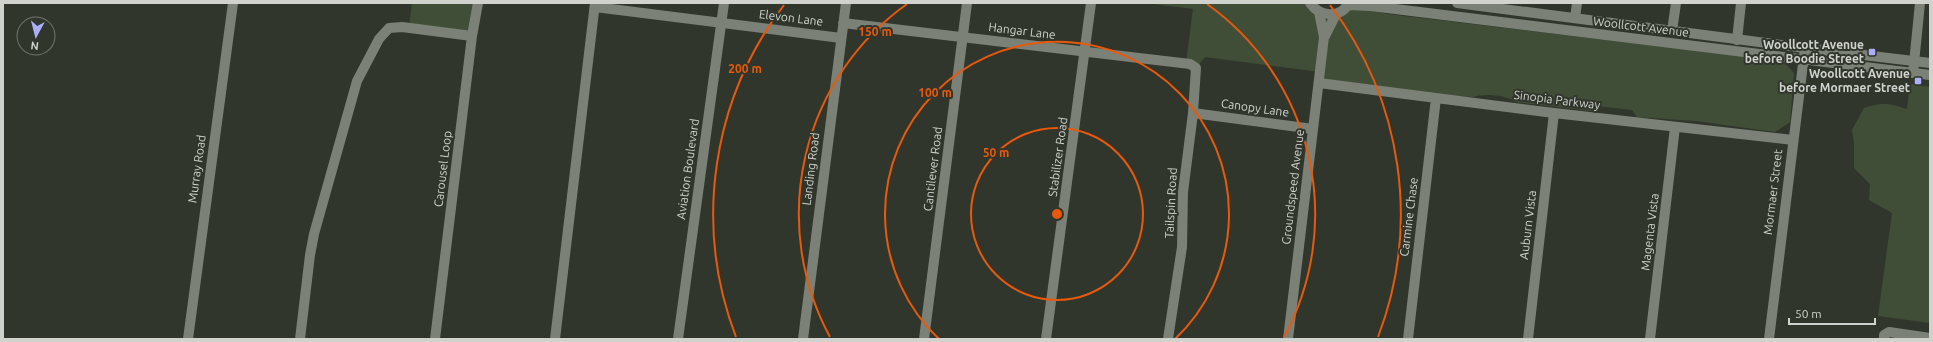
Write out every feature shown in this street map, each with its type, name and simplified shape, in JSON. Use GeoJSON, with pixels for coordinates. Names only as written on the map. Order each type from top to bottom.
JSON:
{"type":"FeatureCollection","features":[{"type":"Feature","properties":{"kind":"street","name":"Murray Road"},"geometry":{"type":"LineString","coordinates":[[188,339],[233,3]]}},
{"type":"Feature","properties":{"kind":"street","name":"Carousel Loop"},"geometry":{"type":"LineString","coordinates":[[435,339],[472,36],[478,3]]}},
{"type":"Feature","properties":{"kind":"street","name":"Aviation Boulevard"},"geometry":{"type":"LineString","coordinates":[[678,339],[724,3]]}},
{"type":"Feature","properties":{"kind":"street","name":"Landing Road"},"geometry":{"type":"LineString","coordinates":[[803,339],[846,3]]}},
{"type":"Feature","properties":{"kind":"street","name":"Cantilever Road"},"geometry":{"type":"LineString","coordinates":[[924,339],[967,3]]}},
{"type":"Feature","properties":{"kind":"street","name":"Stabilizer Road"},"geometry":{"type":"LineString","coordinates":[[1046,339],[1091,3]]}},
{"type":"Feature","properties":{"kind":"street"},"geometry":{"type":"LineString","coordinates":[[1310,3],[1319,12],[1330,15],[1336,14]]}},
{"type":"Feature","properties":{"kind":"street","name":"Woollcott Avenue"},"geometry":{"type":"LineString","coordinates":[[1463,3],[1737,40],[1930,63]]}},
{"type":"Feature","properties":{"kind":"street"},"geometry":{"type":"LineString","coordinates":[[1575,18],[1577,3]]}},
{"type":"Feature","properties":{"kind":"street"},"geometry":{"type":"LineString","coordinates":[[1672,31],[1676,3]]}},
{"type":"Feature","properties":{"kind":"street"},"geometry":{"type":"LineString","coordinates":[[1737,40],[1741,3]]}},
{"type":"Feature","properties":{"kind":"street"},"geometry":{"type":"LineString","coordinates":[[1912,73],[1920,3]]}},
{"type":"Feature","properties":{"kind":"street","name":"Woollcott Avenue"},"geometry":{"type":"LineString","coordinates":[[1336,14],[1349,4],[1371,6],[1930,75]]}},
{"type":"Feature","properties":{"kind":"street"},"geometry":{"type":"LineString","coordinates":[[555,339],[595,5]]}},
{"type":"Feature","properties":{"kind":"street","name":"Elevon Lane"},"geometry":{"type":"LineString","coordinates":[[595,5],[841,38]]}},
{"type":"Feature","properties":{"kind":"street","name":"Groundspeed Avenue"},"geometry":{"type":"LineString","coordinates":[[1288,339],[1324,38],[1323,25],[1319,12]]}},
{"type":"Feature","properties":{"kind":"street","name":"Groundspeed Avenue"},"geometry":{"type":"LineString","coordinates":[[1324,38],[1336,14]]}},
{"type":"Feature","properties":{"kind":"street","name":"Hangar Lane"},"geometry":{"type":"LineString","coordinates":[[843,23],[1190,64],[1196,68]]}},
{"type":"Feature","properties":{"kind":"street"},"geometry":{"type":"LineString","coordinates":[[300,339],[314,234],[357,81],[379,39],[389,28],[402,27],[472,36]]}},
{"type":"Feature","properties":{"kind":"street","name":"Mormaer Street"},"geometry":{"type":"LineString","coordinates":[[1769,339],[1805,48]]}},
{"type":"Feature","properties":{"kind":"street","name":"Tailspin Road"},"geometry":{"type":"LineString","coordinates":[[1168,339],[1182,247],[1183,192],[1193,113],[1196,68]]}},
{"type":"Feature","properties":{"kind":"street","name":"Sinopia Parkway"},"geometry":{"type":"LineString","coordinates":[[1319,83],[1554,113],[1793,140]]}},
{"type":"Feature","properties":{"kind":"street","name":"Carmine Chase"},"geometry":{"type":"LineString","coordinates":[[1408,339],[1436,98]]}},
{"type":"Feature","properties":{"kind":"street","name":"Canopy Lane"},"geometry":{"type":"LineString","coordinates":[[1193,113],[1313,129]]}},
{"type":"Feature","properties":{"kind":"street","name":"Auburn Vista"},"geometry":{"type":"LineString","coordinates":[[1528,339],[1554,113]]}},
{"type":"Feature","properties":{"kind":"street","name":"Magenta Vista"},"geometry":{"type":"LineString","coordinates":[[1650,339],[1675,127]]}},
{"type":"Feature","properties":{"kind":"street"},"geometry":{"type":"LineString","coordinates":[[1884,339],[1884,335],[1889,332],[1930,338]]}},
{"type":"Feature","properties":{"kind":"green space"},"geometry":{"type":"Polygon","coordinates":[[[412,3],[478,3],[472,36],[409,25],[412,3]]]}},
{"type":"Feature","properties":{"kind":"green space"},"geometry":{"type":"Polygon","coordinates":[[[1146,3],[1311,3],[1336,14],[1348,5],[1388,14],[1783,61],[1794,73],[1790,122],[1775,132],[1696,121],[1637,117],[1632,110],[1597,106],[1591,111],[1515,102],[1495,95],[1474,97],[1397,93],[1319,83],[1320,72],[1205,57],[1196,68],[1186,63],[1193,9],[1146,3]]]}},
{"type":"Feature","properties":{"kind":"green space"},"geometry":{"type":"Polygon","coordinates":[[[1910,84],[1930,87],[1930,323],[1878,316],[1892,213],[1869,200],[1870,184],[1854,168],[1854,143],[1852,130],[1864,108],[1886,104],[1907,109],[1910,84]]]}},
{"type":"Feature","properties":{"kind":"place","name":"Woollcott Avenue before Boodie Street"},"geometry":{"type":"Point","coordinates":[1872,52]}},
{"type":"Feature","properties":{"kind":"place","name":"Woollcott Avenue before Mormaer Street"},"geometry":{"type":"Point","coordinates":[1918,81]}}]}
